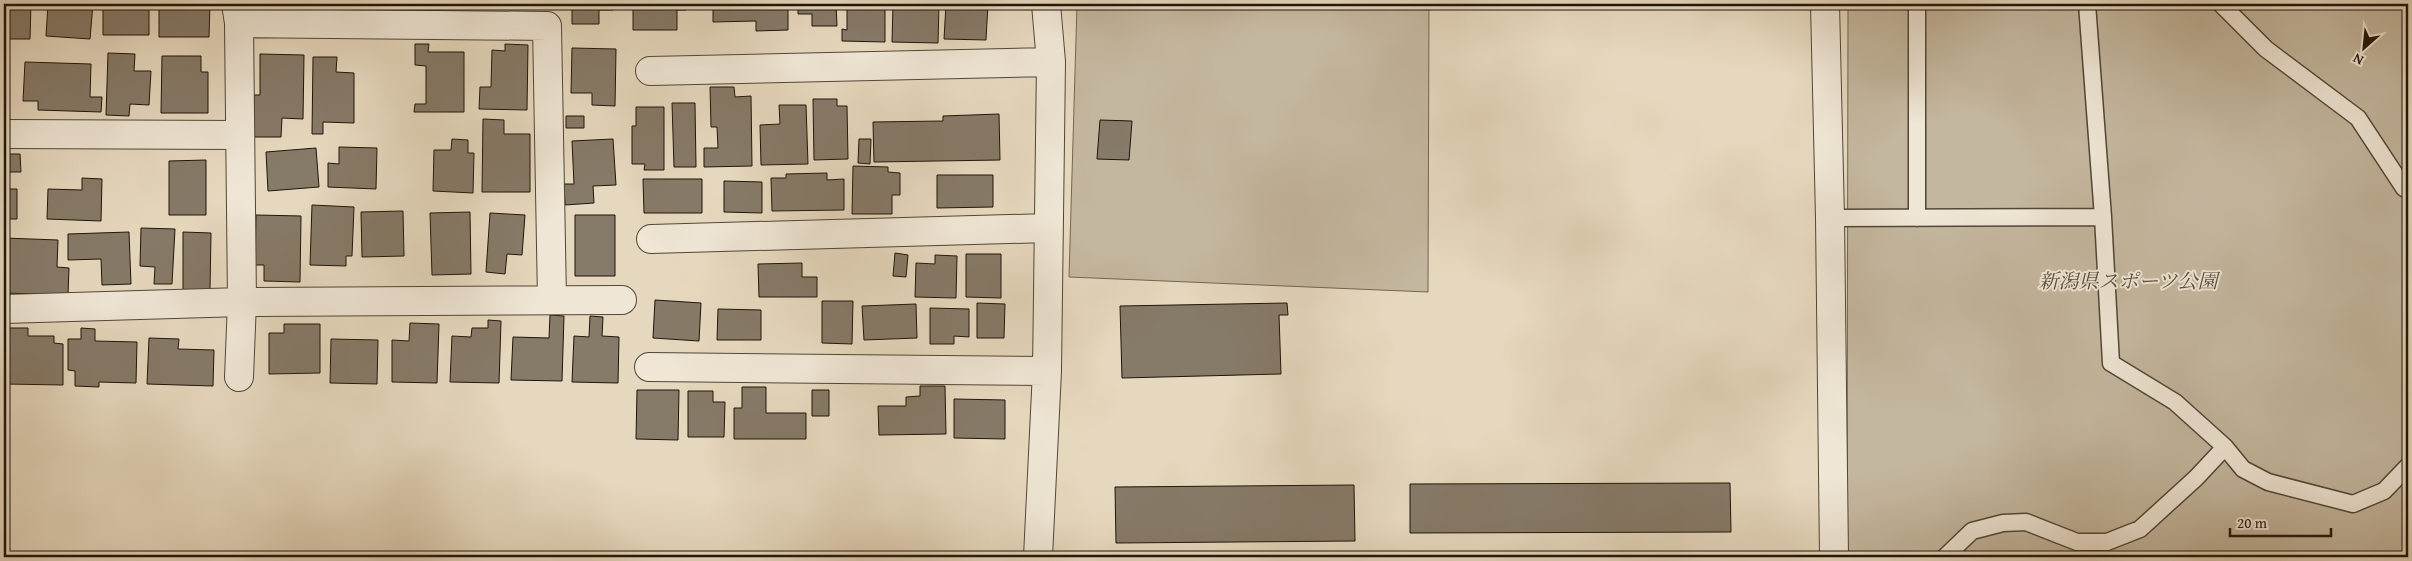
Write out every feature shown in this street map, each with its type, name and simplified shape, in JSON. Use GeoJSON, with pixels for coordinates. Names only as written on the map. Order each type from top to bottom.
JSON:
{"type":"FeatureCollection","features":[{"type":"Feature","properties":{"kind":"street"},"geometry":{"type":"LineString","coordinates":[[1038,557],[1048,371],[1051,62],[1046,4]]}},
{"type":"Feature","properties":{"kind":"street"},"geometry":{"type":"LineString","coordinates":[[1825,4],[1830,218],[1834,557]]}},
{"type":"Feature","properties":{"kind":"street"},"geometry":{"type":"LineString","coordinates":[[239,378],[242,302],[238,13],[547,26],[552,300]]}},
{"type":"Feature","properties":{"kind":"street"},"geometry":{"type":"LineString","coordinates":[[650,70],[1051,62]]}},
{"type":"Feature","properties":{"kind":"street"},"geometry":{"type":"LineString","coordinates":[[4,134],[240,135]]}},
{"type":"Feature","properties":{"kind":"street"},"geometry":{"type":"LineString","coordinates":[[651,239],[1048,228]]}},
{"type":"Feature","properties":{"kind":"street"},"geometry":{"type":"LineString","coordinates":[[4,309],[242,302],[622,300]]}},
{"type":"Feature","properties":{"kind":"street"},"geometry":{"type":"LineString","coordinates":[[649,367],[1048,371]]}},
{"type":"Feature","properties":{"kind":"lane"},"geometry":{"type":"LineString","coordinates":[[1917,4],[1917,218]]}},
{"type":"Feature","properties":{"kind":"lane"},"geometry":{"type":"LineString","coordinates":[[2087,4],[2104,217],[2111,363],[2175,402],[2225,447],[2243,469],[2268,482],[2353,504],[2384,491],[2408,466]]}},
{"type":"Feature","properties":{"kind":"lane"},"geometry":{"type":"LineString","coordinates":[[2221,4],[2266,49],[2358,118],[2404,188],[2408,190]]}},
{"type":"Feature","properties":{"kind":"lane"},"geometry":{"type":"LineString","coordinates":[[1830,218],[2104,217]]}},
{"type":"Feature","properties":{"kind":"lane"},"geometry":{"type":"LineString","coordinates":[[1945,557],[1972,532],[2003,523],[2026,522],[2077,542],[2107,542],[2140,528],[2196,478],[2225,447]]}},
{"type":"Feature","properties":{"kind":"green space"},"geometry":{"type":"Polygon","coordinates":[[[1077,4],[1429,4],[1428,292],[1069,277],[1077,4]]]}},
{"type":"Feature","properties":{"kind":"green space","name":"新潟県スポーツ公園"},"geometry":{"type":"Polygon","coordinates":[[[1848,4],[2408,4],[2408,557],[1847,557],[1848,4]]]}},
{"type":"Feature","properties":{"kind":"building"},"geometry":{"type":"Polygon","coordinates":[[[4,4],[31,4],[30,39],[4,39],[4,4]]]}},
{"type":"Feature","properties":{"kind":"building"},"geometry":{"type":"Polygon","coordinates":[[[48,4],[93,4],[90,39],[46,36],[48,4]]]}},
{"type":"Feature","properties":{"kind":"building"},"geometry":{"type":"Polygon","coordinates":[[[103,4],[149,4],[149,35],[103,35],[103,4]]]}},
{"type":"Feature","properties":{"kind":"building"},"geometry":{"type":"Polygon","coordinates":[[[159,4],[210,4],[209,37],[159,37],[159,4]]]}},
{"type":"Feature","properties":{"kind":"building"},"geometry":{"type":"Polygon","coordinates":[[[572,4],[613,4],[613,10],[599,10],[599,24],[572,24],[572,4]]]}},
{"type":"Feature","properties":{"kind":"building"},"geometry":{"type":"Polygon","coordinates":[[[645,4],[686,4],[686,10],[677,10],[677,30],[633,30],[633,7],[645,7],[645,4]]]}},
{"type":"Feature","properties":{"kind":"building"},"geometry":{"type":"Polygon","coordinates":[[[713,4],[788,4],[788,30],[756,31],[756,21],[713,22],[713,4]]]}},
{"type":"Feature","properties":{"kind":"building"},"geometry":{"type":"Polygon","coordinates":[[[798,4],[836,4],[837,26],[812,26],[812,14],[798,14],[798,4]]]}},
{"type":"Feature","properties":{"kind":"building"},"geometry":{"type":"Polygon","coordinates":[[[847,4],[885,4],[885,42],[842,41],[842,29],[847,30],[847,4]]]}},
{"type":"Feature","properties":{"kind":"building"},"geometry":{"type":"Polygon","coordinates":[[[893,4],[939,4],[938,43],[892,42],[893,4]]]}},
{"type":"Feature","properties":{"kind":"building"},"geometry":{"type":"Polygon","coordinates":[[[946,4],[988,4],[986,40],[944,39],[946,4]]]}},
{"type":"Feature","properties":{"kind":"building"},"geometry":{"type":"Polygon","coordinates":[[[415,44],[429,44],[428,52],[464,52],[464,112],[414,112],[415,104],[426,104],[426,66],[415,65],[415,44]]]}},
{"type":"Feature","properties":{"kind":"building"},"geometry":{"type":"Polygon","coordinates":[[[505,44],[528,45],[527,110],[479,109],[480,87],[491,87],[492,50],[505,51],[505,44]]]}},
{"type":"Feature","properties":{"kind":"building"},"geometry":{"type":"Polygon","coordinates":[[[572,48],[616,49],[615,106],[592,105],[592,93],[571,93],[572,48]]]}},
{"type":"Feature","properties":{"kind":"building"},"geometry":{"type":"Polygon","coordinates":[[[108,53],[135,54],[134,71],[151,71],[149,105],[130,104],[129,116],[106,115],[108,53]]]}},
{"type":"Feature","properties":{"kind":"building"},"geometry":{"type":"Polygon","coordinates":[[[260,54],[304,55],[303,119],[282,118],[281,137],[253,137],[254,95],[260,95],[260,54]]]}},
{"type":"Feature","properties":{"kind":"building"},"geometry":{"type":"Polygon","coordinates":[[[162,56],[201,56],[201,72],[208,72],[208,113],[161,113],[162,56]]]}},
{"type":"Feature","properties":{"kind":"building"},"geometry":{"type":"Polygon","coordinates":[[[313,57],[337,57],[336,72],[354,73],[354,123],[323,122],[323,134],[312,134],[313,57]]]}},
{"type":"Feature","properties":{"kind":"building"},"geometry":{"type":"Polygon","coordinates":[[[25,62],[91,64],[90,97],[102,97],[101,112],[38,110],[38,101],[23,101],[25,62]]]}},
{"type":"Feature","properties":{"kind":"building"},"geometry":{"type":"Polygon","coordinates":[[[710,87],[734,87],[735,97],[751,96],[752,166],[704,167],[704,148],[718,148],[717,127],[711,127],[710,87]]]}},
{"type":"Feature","properties":{"kind":"building"},"geometry":{"type":"Polygon","coordinates":[[[813,99],[837,99],[837,106],[847,106],[848,159],[814,160],[813,99]]]}},
{"type":"Feature","properties":{"kind":"building"},"geometry":{"type":"Polygon","coordinates":[[[672,103],[695,103],[696,167],[674,167],[672,103]]]}},
{"type":"Feature","properties":{"kind":"building"},"geometry":{"type":"Polygon","coordinates":[[[779,105],[806,105],[808,164],[761,165],[760,125],[780,124],[779,105]]]}},
{"type":"Feature","properties":{"kind":"building"},"geometry":{"type":"Polygon","coordinates":[[[636,107],[664,107],[664,170],[644,170],[645,164],[632,164],[632,126],[636,126],[636,107]]]}},
{"type":"Feature","properties":{"kind":"building"},"geometry":{"type":"Polygon","coordinates":[[[999,114],[1000,160],[874,162],[873,122],[943,121],[943,116],[999,114]]]}},
{"type":"Feature","properties":{"kind":"building"},"geometry":{"type":"Polygon","coordinates":[[[566,116],[584,116],[584,128],[566,128],[566,116]]]}},
{"type":"Feature","properties":{"kind":"building"},"geometry":{"type":"Polygon","coordinates":[[[483,119],[504,120],[504,134],[530,134],[530,192],[482,192],[483,119]]]}},
{"type":"Feature","properties":{"kind":"building"},"geometry":{"type":"Polygon","coordinates":[[[1100,120],[1132,121],[1129,160],[1097,159],[1100,120]]]}},
{"type":"Feature","properties":{"kind":"building"},"geometry":{"type":"Polygon","coordinates":[[[452,139],[468,140],[468,153],[474,153],[473,193],[433,191],[434,150],[451,150],[452,139]]]}},
{"type":"Feature","properties":{"kind":"building"},"geometry":{"type":"Polygon","coordinates":[[[613,139],[616,185],[593,186],[594,203],[565,205],[564,184],[574,184],[572,141],[613,139]]]}},
{"type":"Feature","properties":{"kind":"building"},"geometry":{"type":"Polygon","coordinates":[[[859,139],[871,139],[870,164],[858,163],[859,139]]]}},
{"type":"Feature","properties":{"kind":"building"},"geometry":{"type":"Polygon","coordinates":[[[339,147],[377,148],[376,189],[328,187],[328,163],[339,164],[339,147]]]}},
{"type":"Feature","properties":{"kind":"building"},"geometry":{"type":"Polygon","coordinates":[[[316,148],[319,187],[268,191],[266,152],[316,148]]]}},
{"type":"Feature","properties":{"kind":"building"},"geometry":{"type":"Polygon","coordinates":[[[6,154],[20,154],[21,172],[6,172],[6,154]]]}},
{"type":"Feature","properties":{"kind":"building"},"geometry":{"type":"Polygon","coordinates":[[[206,160],[206,215],[169,215],[169,161],[206,160]]]}},
{"type":"Feature","properties":{"kind":"building"},"geometry":{"type":"Polygon","coordinates":[[[853,166],[888,167],[888,172],[900,173],[900,195],[892,195],[892,214],[852,214],[853,166]]]}},
{"type":"Feature","properties":{"kind":"building"},"geometry":{"type":"Polygon","coordinates":[[[827,173],[827,180],[844,179],[844,210],[772,211],[771,178],[786,178],[786,174],[827,173]]]}},
{"type":"Feature","properties":{"kind":"building"},"geometry":{"type":"Polygon","coordinates":[[[937,175],[993,175],[993,207],[937,208],[937,175]]]}},
{"type":"Feature","properties":{"kind":"building"},"geometry":{"type":"Polygon","coordinates":[[[82,178],[102,179],[101,221],[47,219],[48,189],[82,190],[82,178]]]}},
{"type":"Feature","properties":{"kind":"building"},"geometry":{"type":"Polygon","coordinates":[[[643,179],[702,179],[702,213],[644,213],[643,179]]]}},
{"type":"Feature","properties":{"kind":"building"},"geometry":{"type":"Polygon","coordinates":[[[724,181],[762,182],[762,213],[724,212],[724,181]]]}},
{"type":"Feature","properties":{"kind":"building"},"geometry":{"type":"Polygon","coordinates":[[[4,189],[17,189],[17,219],[4,219],[4,189]]]}},
{"type":"Feature","properties":{"kind":"building"},"geometry":{"type":"Polygon","coordinates":[[[312,205],[354,207],[352,256],[346,256],[346,266],[310,265],[312,205]]]}},
{"type":"Feature","properties":{"kind":"building"},"geometry":{"type":"Polygon","coordinates":[[[403,211],[404,256],[362,257],[361,212],[403,211]]]}},
{"type":"Feature","properties":{"kind":"building"},"geometry":{"type":"Polygon","coordinates":[[[470,212],[471,274],[432,275],[430,213],[470,212]]]}},
{"type":"Feature","properties":{"kind":"building"},"geometry":{"type":"Polygon","coordinates":[[[490,213],[525,215],[522,255],[507,254],[505,274],[486,272],[490,213]]]}},
{"type":"Feature","properties":{"kind":"building"},"geometry":{"type":"Polygon","coordinates":[[[256,215],[301,216],[300,282],[264,281],[264,265],[255,265],[256,215]]]}},
{"type":"Feature","properties":{"kind":"building"},"geometry":{"type":"Polygon","coordinates":[[[575,215],[615,215],[615,276],[575,276],[575,215]]]}},
{"type":"Feature","properties":{"kind":"building"},"geometry":{"type":"Polygon","coordinates":[[[141,228],[175,229],[172,284],[154,284],[155,267],[140,266],[141,228]]]}},
{"type":"Feature","properties":{"kind":"building"},"geometry":{"type":"Polygon","coordinates":[[[129,232],[131,284],[102,285],[101,259],[68,260],[68,234],[129,232]]]}},
{"type":"Feature","properties":{"kind":"building"},"geometry":{"type":"Polygon","coordinates":[[[183,232],[211,233],[210,291],[183,291],[183,232]]]}},
{"type":"Feature","properties":{"kind":"building"},"geometry":{"type":"Polygon","coordinates":[[[4,238],[58,240],[57,267],[69,268],[68,295],[4,293],[4,238]]]}},
{"type":"Feature","properties":{"kind":"building"},"geometry":{"type":"Polygon","coordinates":[[[895,253],[908,255],[906,277],[893,276],[895,253]]]}},
{"type":"Feature","properties":{"kind":"building"},"geometry":{"type":"Polygon","coordinates":[[[966,254],[1001,254],[1001,298],[966,297],[966,254]]]}},
{"type":"Feature","properties":{"kind":"building"},"geometry":{"type":"Polygon","coordinates":[[[935,255],[957,256],[956,298],[915,297],[916,263],[935,264],[935,255]]]}},
{"type":"Feature","properties":{"kind":"building"},"geometry":{"type":"Polygon","coordinates":[[[802,263],[802,277],[817,277],[817,297],[759,297],[758,264],[802,263]]]}},
{"type":"Feature","properties":{"kind":"building"},"geometry":{"type":"Polygon","coordinates":[[[655,300],[701,303],[699,341],[653,338],[655,300]]]}},
{"type":"Feature","properties":{"kind":"building"},"geometry":{"type":"Polygon","coordinates":[[[822,301],[853,301],[852,344],[822,343],[822,301]]]}},
{"type":"Feature","properties":{"kind":"building"},"geometry":{"type":"Polygon","coordinates":[[[977,303],[1005,304],[1004,338],[977,338],[977,303]]]}},
{"type":"Feature","properties":{"kind":"building"},"geometry":{"type":"Polygon","coordinates":[[[1287,303],[1288,315],[1279,315],[1281,374],[1122,378],[1120,306],[1287,303]]]}},
{"type":"Feature","properties":{"kind":"building"},"geometry":{"type":"Polygon","coordinates":[[[916,304],[917,338],[864,340],[862,306],[916,304]]]}},
{"type":"Feature","properties":{"kind":"building"},"geometry":{"type":"Polygon","coordinates":[[[930,308],[969,309],[969,337],[954,336],[954,344],[930,344],[930,308]]]}},
{"type":"Feature","properties":{"kind":"building"},"geometry":{"type":"Polygon","coordinates":[[[718,309],[761,310],[761,340],[717,340],[718,309]]]}},
{"type":"Feature","properties":{"kind":"building"},"geometry":{"type":"Polygon","coordinates":[[[550,315],[564,316],[562,381],[511,380],[513,337],[549,338],[550,315]]]}},
{"type":"Feature","properties":{"kind":"building"},"geometry":{"type":"Polygon","coordinates":[[[590,316],[603,317],[602,336],[619,337],[618,383],[572,382],[574,336],[589,337],[590,316]]]}},
{"type":"Feature","properties":{"kind":"building"},"geometry":{"type":"Polygon","coordinates":[[[488,320],[501,321],[499,383],[450,382],[452,336],[471,337],[472,328],[488,328],[488,320]]]}},
{"type":"Feature","properties":{"kind":"building"},"geometry":{"type":"Polygon","coordinates":[[[410,323],[439,324],[437,383],[392,382],[392,340],[409,341],[410,323]]]}},
{"type":"Feature","properties":{"kind":"building"},"geometry":{"type":"Polygon","coordinates":[[[284,324],[320,324],[320,373],[269,374],[269,333],[284,333],[284,324]]]}},
{"type":"Feature","properties":{"kind":"building"},"geometry":{"type":"Polygon","coordinates":[[[9,328],[28,328],[28,336],[54,336],[54,343],[63,344],[63,385],[4,384],[4,345],[9,345],[9,328]]]}},
{"type":"Feature","properties":{"kind":"building"},"geometry":{"type":"Polygon","coordinates":[[[81,328],[95,329],[95,341],[137,342],[136,383],[99,382],[99,387],[75,386],[75,371],[68,370],[68,339],[81,339],[81,328]]]}},
{"type":"Feature","properties":{"kind":"building"},"geometry":{"type":"Polygon","coordinates":[[[149,338],[179,339],[178,349],[214,350],[213,386],[147,384],[149,338]]]}},
{"type":"Feature","properties":{"kind":"building"},"geometry":{"type":"Polygon","coordinates":[[[331,339],[378,340],[377,384],[330,383],[331,339]]]}},
{"type":"Feature","properties":{"kind":"building"},"geometry":{"type":"Polygon","coordinates":[[[920,386],[945,386],[946,434],[879,435],[878,406],[906,406],[906,397],[920,396],[920,386]]]}},
{"type":"Feature","properties":{"kind":"building"},"geometry":{"type":"Polygon","coordinates":[[[742,387],[766,387],[766,413],[806,413],[806,439],[734,439],[734,408],[742,408],[742,387]]]}},
{"type":"Feature","properties":{"kind":"building"},"geometry":{"type":"Polygon","coordinates":[[[637,390],[679,390],[678,440],[636,439],[637,390]]]}},
{"type":"Feature","properties":{"kind":"building"},"geometry":{"type":"Polygon","coordinates":[[[812,390],[829,390],[829,416],[812,416],[812,390]]]}},
{"type":"Feature","properties":{"kind":"building"},"geometry":{"type":"Polygon","coordinates":[[[688,391],[713,391],[713,402],[725,402],[724,437],[688,437],[688,391]]]}},
{"type":"Feature","properties":{"kind":"building"},"geometry":{"type":"Polygon","coordinates":[[[954,399],[1005,400],[1005,439],[954,438],[954,399]]]}},
{"type":"Feature","properties":{"kind":"building"},"geometry":{"type":"Polygon","coordinates":[[[1730,483],[1731,532],[1410,533],[1410,484],[1730,483]]]}},
{"type":"Feature","properties":{"kind":"building"},"geometry":{"type":"Polygon","coordinates":[[[1354,485],[1355,541],[1116,543],[1115,487],[1354,485]]]}}]}
